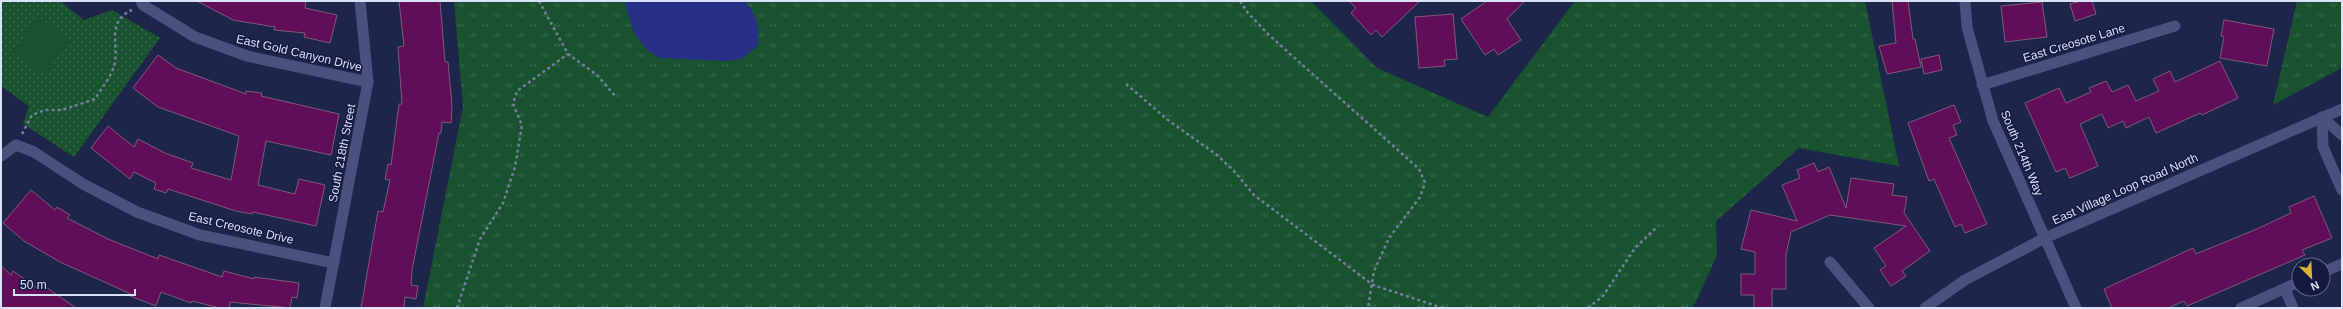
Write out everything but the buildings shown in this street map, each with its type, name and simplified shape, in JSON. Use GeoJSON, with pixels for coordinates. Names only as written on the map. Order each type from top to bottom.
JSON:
{"type":"FeatureCollection","features":[{"type":"Feature","properties":{"kind":"street","name":"South 218th Street"},"geometry":{"type":"LineString","coordinates":[[325,308],[368,82],[360,1]]}},
{"type":"Feature","properties":{"kind":"street","name":"South 214th Way"},"geometry":{"type":"LineString","coordinates":[[1965,1],[1967,27],[1993,121],[2076,308]]}},
{"type":"Feature","properties":{"kind":"street","name":"East Gold Canyon Drive"},"geometry":{"type":"LineString","coordinates":[[142,3],[195,37],[247,56],[368,82]]}},
{"type":"Feature","properties":{"kind":"street","name":"East Creosote Lane"},"geometry":{"type":"LineString","coordinates":[[1982,85],[2175,26]]}},
{"type":"Feature","properties":{"kind":"street","name":"East Village Loop Road North"},"geometry":{"type":"LineString","coordinates":[[1925,308],[1965,280],[2045,238],[2342,109]]}},
{"type":"Feature","properties":{"kind":"street"},"geometry":{"type":"LineString","coordinates":[[2322,117],[2342,134]]}},
{"type":"Feature","properties":{"kind":"street"},"geometry":{"type":"LineString","coordinates":[[2322,117],[2323,146],[2342,190]]}},
{"type":"Feature","properties":{"kind":"street"},"geometry":{"type":"LineString","coordinates":[[1,156],[16,145]]}},
{"type":"Feature","properties":{"kind":"street","name":"East Creosote Drive"},"geometry":{"type":"LineString","coordinates":[[16,145],[34,152],[83,184],[137,212],[200,235],[334,263]]}},
{"type":"Feature","properties":{"kind":"street"},"geometry":{"type":"LineString","coordinates":[[1830,262],[1869,308]]}},
{"type":"Feature","properties":{"kind":"street"},"geometry":{"type":"LineString","coordinates":[[2331,269],[2342,264]]}},
{"type":"Feature","properties":{"kind":"street"},"geometry":{"type":"LineString","coordinates":[[2241,308],[2291,286]]}},
{"type":"Feature","properties":{"kind":"street"},"geometry":{"type":"LineString","coordinates":[[2285,289],[2293,308]]}},
{"type":"Feature","properties":{"kind":"path"},"geometry":{"type":"LineString","coordinates":[[539,1],[568,54],[597,75],[616,98]]}},
{"type":"Feature","properties":{"kind":"path"},"geometry":{"type":"LineString","coordinates":[[1240,1],[1248,13],[1269,35],[1419,169],[1425,183],[1420,197],[1389,238],[1374,271],[1373,285],[1368,308]]}},
{"type":"Feature","properties":{"kind":"path"},"geometry":{"type":"LineString","coordinates":[[16,145],[32,115],[45,110],[62,110],[95,99],[114,66],[114,32],[124,14],[142,3]]}},
{"type":"Feature","properties":{"kind":"path"},"geometry":{"type":"LineString","coordinates":[[457,308],[480,239],[503,202],[515,167],[522,125],[513,104],[517,91],[568,54]]}},
{"type":"Feature","properties":{"kind":"path"},"geometry":{"type":"LineString","coordinates":[[1126,84],[1168,120],[1217,155],[1234,171],[1254,195],[1373,285],[1443,308]]}},
{"type":"Feature","properties":{"kind":"path"},"geometry":{"type":"LineString","coordinates":[[1588,308],[1603,296],[1635,248],[1658,226]]}},
{"type":"Feature","properties":{"kind":"green space"},"geometry":{"type":"Polygon","coordinates":[[[1,1],[60,1],[84,20],[112,10],[160,38],[74,157],[23,124],[29,106],[1,86],[1,1]]]}},
{"type":"Feature","properties":{"kind":"green space"},"geometry":{"type":"Polygon","coordinates":[[[454,1],[1311,1],[1377,68],[1488,117],[1575,1],[1865,1],[1899,166],[1799,148],[1716,221],[1717,255],[1695,304],[1691,308],[423,308],[463,107],[454,1]]]}},
{"type":"Feature","properties":{"kind":"green space"},"geometry":{"type":"Polygon","coordinates":[[[2297,1],[2342,1],[2342,68],[2273,105],[2297,1]]]}},
{"type":"Feature","properties":{"kind":"green space"},"geometry":{"type":"Polygon","coordinates":[[[39,17],[70,39],[44,75],[12,53],[39,17]]]}},
{"type":"Feature","properties":{"kind":"shaded area"},"geometry":{"type":"Polygon","coordinates":[[[624,1],[744,1],[749,6],[757,21],[758,45],[742,59],[728,61],[660,58],[648,51],[634,33],[624,1]]]}}]}
